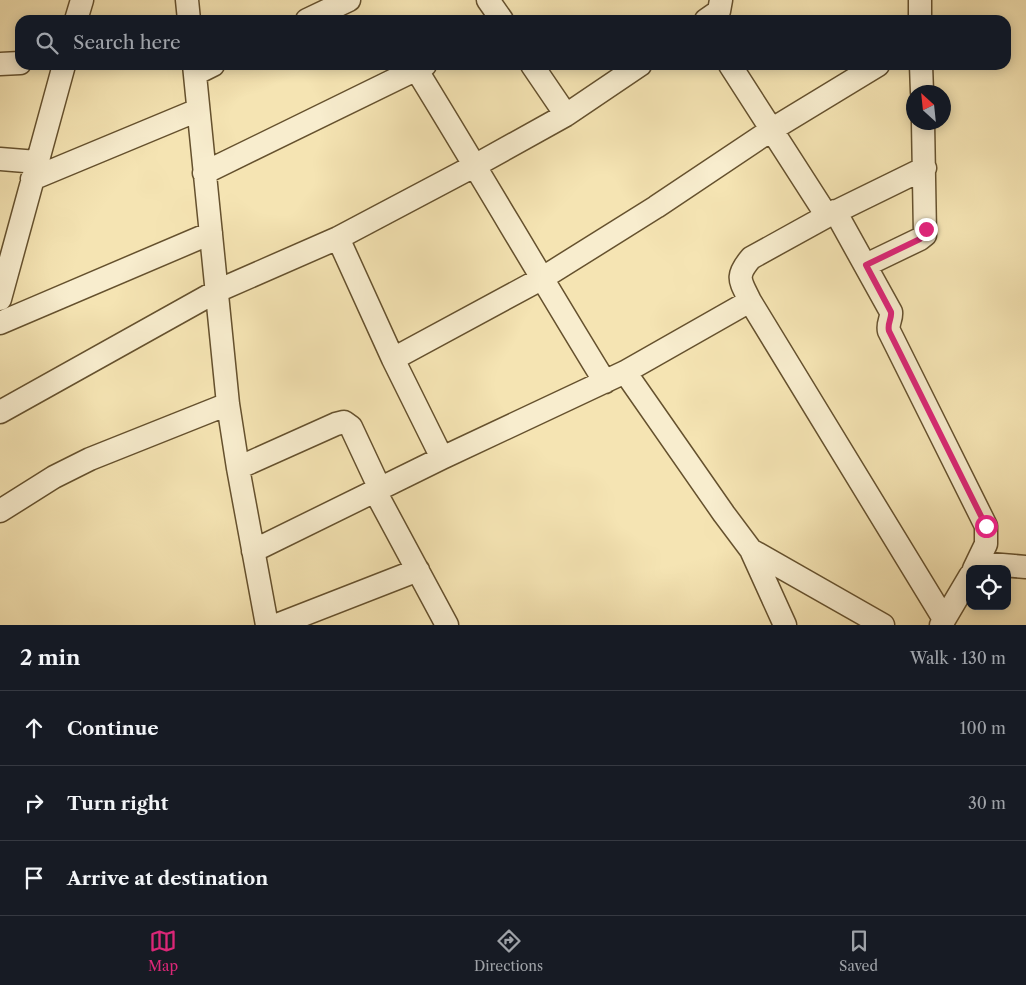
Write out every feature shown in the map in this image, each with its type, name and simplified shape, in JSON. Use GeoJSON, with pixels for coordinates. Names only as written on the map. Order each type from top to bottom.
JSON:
{"type":"FeatureCollection","features":[{"type":"Feature","properties":{"kind":"street"},"geometry":{"type":"LineString","coordinates":[[78,15],[82,0]]}},
{"type":"Feature","properties":{"kind":"street"},"geometry":{"type":"LineString","coordinates":[[187,0],[188,15]]}},
{"type":"Feature","properties":{"kind":"street"},"geometry":{"type":"LineString","coordinates":[[318,15],[349,0]]}},
{"type":"Feature","properties":{"kind":"street"},"geometry":{"type":"LineString","coordinates":[[488,0],[498,15]]}},
{"type":"Feature","properties":{"kind":"street"},"geometry":{"type":"LineString","coordinates":[[713,15],[719,11],[721,0]]}},
{"type":"Feature","properties":{"kind":"street"},"geometry":{"type":"LineString","coordinates":[[920,0],[920,15]]}},
{"type":"Feature","properties":{"kind":"street"},"geometry":{"type":"LineString","coordinates":[[0,64],[15,63]]}},
{"type":"Feature","properties":{"kind":"street"},"geometry":{"type":"LineString","coordinates":[[0,298],[63,70]]}},
{"type":"Feature","properties":{"kind":"street"},"geometry":{"type":"LineString","coordinates":[[200,70],[198,110],[228,404],[267,625]]}},
{"type":"Feature","properties":{"kind":"street"},"geometry":{"type":"LineString","coordinates":[[204,173],[415,70]]}},
{"type":"Feature","properties":{"kind":"street"},"geometry":{"type":"LineString","coordinates":[[423,70],[542,279],[605,382]]}},
{"type":"Feature","properties":{"kind":"street"},"geometry":{"type":"LineString","coordinates":[[535,70],[566,115]]}},
{"type":"Feature","properties":{"kind":"street"},"geometry":{"type":"LineString","coordinates":[[0,412],[217,291],[338,238],[476,165],[566,115],[633,70]]}},
{"type":"Feature","properties":{"kind":"street"},"geometry":{"type":"LineString","coordinates":[[733,70],[771,130],[866,265],[891,312],[892,316],[887,325],[889,331],[986,526],[986,544],[976,565]]}},
{"type":"Feature","properties":{"kind":"street"},"geometry":{"type":"LineString","coordinates":[[393,359],[542,279],[656,207],[771,130],[870,70]]}},
{"type":"Feature","properties":{"kind":"street"},"geometry":{"type":"LineString","coordinates":[[921,70],[922,85]]}},
{"type":"Feature","properties":{"kind":"street"},"geometry":{"type":"LineString","coordinates":[[0,159],[34,171],[198,110]]}},
{"type":"Feature","properties":{"kind":"street"},"geometry":{"type":"LineString","coordinates":[[866,265],[925,235],[923,130]]}},
{"type":"Feature","properties":{"kind":"street"},"geometry":{"type":"LineString","coordinates":[[925,168],[831,213],[751,258],[742,268],[740,279],[750,300],[943,622],[966,583]]}},
{"type":"Feature","properties":{"kind":"street"},"geometry":{"type":"LineString","coordinates":[[0,323],[211,233]]}},
{"type":"Feature","properties":{"kind":"street"},"geometry":{"type":"LineString","coordinates":[[338,238],[393,359],[442,458]]}},
{"type":"Feature","properties":{"kind":"street"},"geometry":{"type":"LineString","coordinates":[[253,551],[442,458],[625,372],[750,300]]}},
{"type":"Feature","properties":{"kind":"street"},"geometry":{"type":"LineString","coordinates":[[625,372],[751,550],[785,625]]}},
{"type":"Feature","properties":{"kind":"street"},"geometry":{"type":"LineString","coordinates":[[0,511],[54,478],[90,459],[228,404]]}},
{"type":"Feature","properties":{"kind":"street"},"geometry":{"type":"LineString","coordinates":[[238,468],[336,424],[344,422],[351,427],[378,490],[447,625]]}},
{"type":"Feature","properties":{"kind":"street"},"geometry":{"type":"LineString","coordinates":[[751,550],[883,625]]}},
{"type":"Feature","properties":{"kind":"street"},"geometry":{"type":"LineString","coordinates":[[1011,568],[1026,567]]}},
{"type":"Feature","properties":{"kind":"street"},"geometry":{"type":"LineString","coordinates":[[277,625],[418,570]]}},
{"type":"Feature","properties":{"kind":"route"},"geometry":{"type":"LineString","coordinates":[[926,229],[925,235],[920,239],[866,265],[891,312],[892,316],[887,325],[889,331],[986,526]]}}]}
